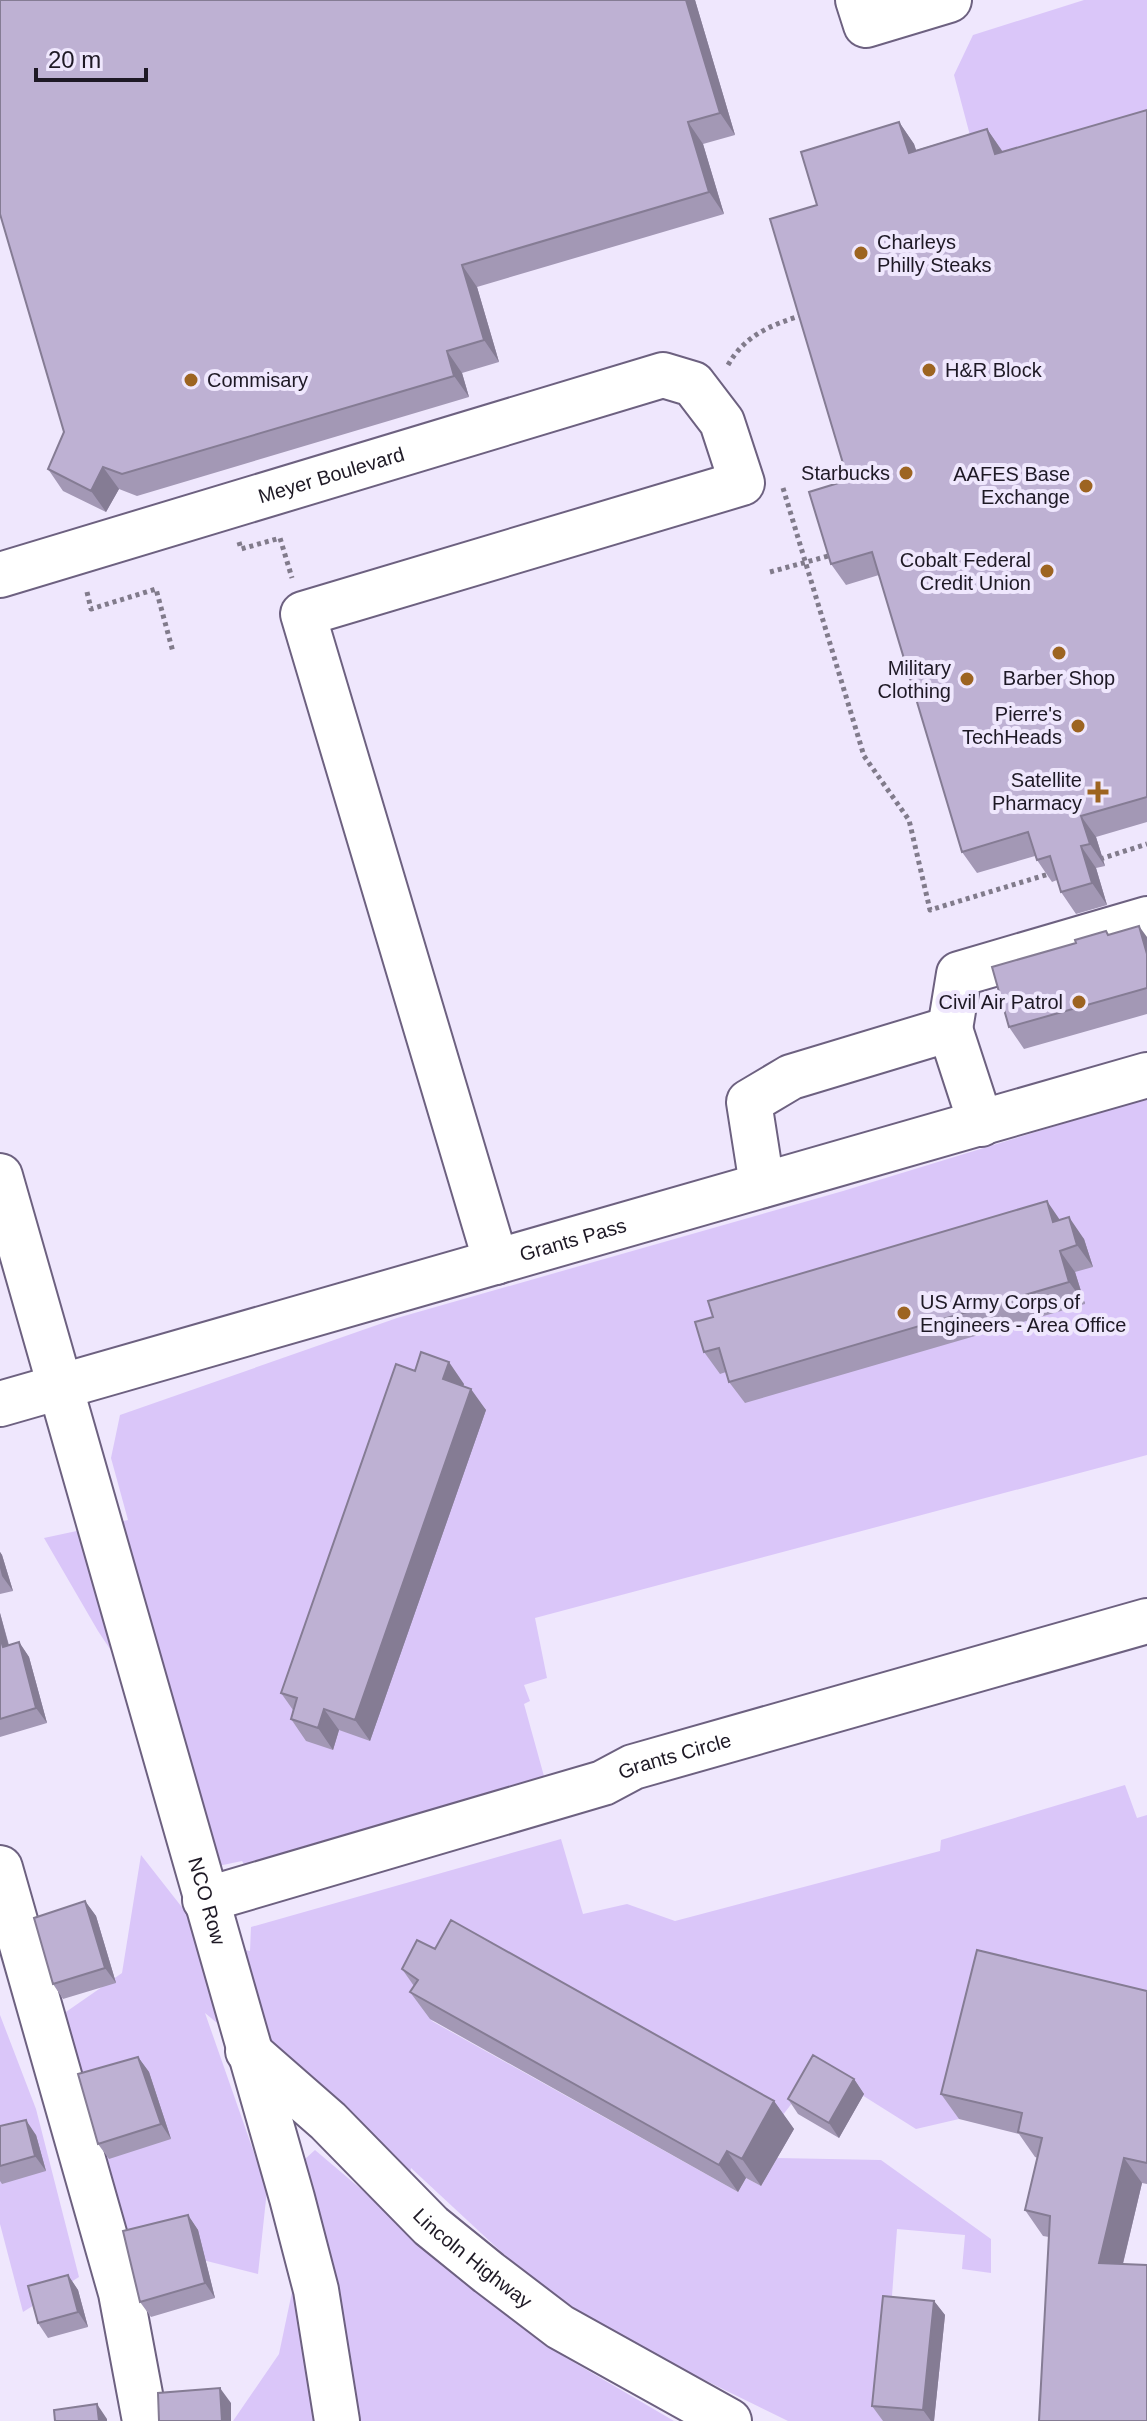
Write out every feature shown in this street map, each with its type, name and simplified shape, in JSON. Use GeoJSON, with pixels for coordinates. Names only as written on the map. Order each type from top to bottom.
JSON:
{"type":"FeatureCollection","features":[{"type":"Feature","properties":{"kind":"street"},"geometry":{"type":"LineString","coordinates":[[858,0],[866,25],[949,0]]}},
{"type":"Feature","properties":{"kind":"street","name":"Meyer Boulevard"},"geometry":{"type":"LineString","coordinates":[[0,575],[663,375],[693,384],[722,422],[742,483],[303,614]]}},
{"type":"Feature","properties":{"kind":"street"},"geometry":{"type":"LineString","coordinates":[[303,614],[496,1262]]}},
{"type":"Feature","properties":{"kind":"street"},"geometry":{"type":"LineString","coordinates":[[981,1124],[950,1029],[959,974],[1147,919]]}},
{"type":"Feature","properties":{"kind":"street"},"geometry":{"type":"LineString","coordinates":[[762,1185],[749,1102],[791,1077],[950,1029]]}},
{"type":"Feature","properties":{"kind":"street","name":"Grants Pass"},"geometry":{"type":"LineString","coordinates":[[0,1404],[1147,1075]]}},
{"type":"Feature","properties":{"kind":"street","name":"NCO Row"},"geometry":{"type":"LineString","coordinates":[[0,1176],[316,2290],[337,2421]]}},
{"type":"Feature","properties":{"kind":"street","name":"Grants Circle"},"geometry":{"type":"LineString","coordinates":[[205,1900],[603,1783],[633,1767],[1147,1621]]}},
{"type":"Feature","properties":{"kind":"street"},"geometry":{"type":"LineString","coordinates":[[0,1868],[121,2293],[145,2421]]}},
{"type":"Feature","properties":{"kind":"street","name":"Lincoln Highway"},"geometry":{"type":"LineString","coordinates":[[248,2051],[328,2121],[431,2226],[489,2273],[560,2327],[729,2421]]}},
{"type":"Feature","properties":{"kind":"path"},"geometry":{"type":"LineString","coordinates":[[728,366],[738,348],[760,331],[807,314]]}},
{"type":"Feature","properties":{"kind":"path"},"geometry":{"type":"LineString","coordinates":[[229,505],[241,549],[280,538],[303,614]]}},
{"type":"Feature","properties":{"kind":"path"},"geometry":{"type":"LineString","coordinates":[[770,572],[837,554]]}},
{"type":"Feature","properties":{"kind":"path"},"geometry":{"type":"LineString","coordinates":[[86,586],[91,609],[156,589],[173,652]]}},
{"type":"Feature","properties":{"kind":"path"},"geometry":{"type":"LineString","coordinates":[[1089,862],[1147,844]]}},
{"type":"Feature","properties":{"kind":"path"},"geometry":{"type":"LineString","coordinates":[[930,910],[1060,871]]}},
{"type":"Feature","properties":{"kind":"shaded area"},"geometry":{"type":"Polygon","coordinates":[[[1084,0],[1147,0],[1147,135],[976,158],[954,75],[973,35],[1084,0]]]}},
{"type":"Feature","properties":{"kind":"shaded area"},"geometry":{"type":"Polygon","coordinates":[[[1147,1098],[1147,1455],[535,1618],[547,1678],[524,1685],[530,1701],[524,1704],[547,1787],[248,1871],[242,1861],[218,1866],[172,1742],[98,1631],[44,1538],[128,1520],[111,1458],[120,1415],[397,1318],[843,1191],[1147,1098]]]}},
{"type":"Feature","properties":{"kind":"shaded area"},"geometry":{"type":"Polygon","coordinates":[[[1125,1785],[1137,1818],[1147,1815],[1147,2010],[995,1976],[959,2119],[916,2129],[819,2068],[779,2120],[430,2020],[738,2192],[746,2178],[761,2186],[777,2158],[881,2160],[991,2239],[991,2273],[962,2269],[965,2235],[897,2229],[883,2415],[887,2421],[788,2421],[617,2337],[525,2274],[411,2168],[409,2182],[205,2013],[267,2190],[258,2274],[120,2239],[63,2014],[122,1973],[141,1855],[210,1943],[250,1951],[251,1927],[561,1839],[583,1914],[627,1904],[675,1921],[940,1851],[941,1840],[1125,1785]]]}},
{"type":"Feature","properties":{"kind":"shaded area"},"geometry":{"type":"Polygon","coordinates":[[[0,2015],[36,2109],[79,2277],[23,2312],[0,2224],[0,2015]]]}},
{"type":"Feature","properties":{"kind":"shaded area"},"geometry":{"type":"Polygon","coordinates":[[[315,2150],[546,2346],[674,2421],[233,2421],[279,2354],[313,2192],[305,2159],[315,2150]]]}},
{"type":"Feature","properties":{"kind":"building"},"geometry":{"type":"Polygon","coordinates":[[[0,0],[686,0],[720,113],[688,122],[709,192],[462,265],[484,340],[447,351],[454,376],[122,474],[103,467],[91,491],[48,469],[64,432],[0,214],[0,0]]]}},
{"type":"Feature","properties":{"kind":"building"},"geometry":{"type":"Polygon","coordinates":[[[1147,110],[1147,797],[1081,816],[1090,844],[1081,846],[1092,883],[1061,892],[1050,856],[1037,860],[1028,832],[962,852],[872,552],[831,564],[809,492],[848,480],[770,219],[817,205],[801,152],[899,122],[909,153],[987,129],[995,154],[1147,110]]]}},
{"type":"Feature","properties":{"kind":"building"},"geometry":{"type":"Polygon","coordinates":[[[1139,926],[1147,954],[1147,988],[1009,1027],[992,967],[1076,943],[1075,940],[1106,931],[1108,935],[1139,926]]]}},
{"type":"Feature","properties":{"kind":"building","name":"US Army Corps of Engineers - Area Office"},"geometry":{"type":"Polygon","coordinates":[[[1047,1201],[1053,1222],[1069,1217],[1077,1245],[1060,1251],[1069,1282],[729,1382],[719,1348],[704,1352],[695,1322],[713,1317],[708,1301],[1047,1201]]]}},
{"type":"Feature","properties":{"kind":"building"},"geometry":{"type":"Polygon","coordinates":[[[421,1352],[449,1362],[443,1379],[471,1389],[355,1720],[324,1709],[318,1728],[291,1719],[297,1698],[281,1693],[396,1364],[415,1371],[421,1352]]]}},
{"type":"Feature","properties":{"kind":"building"},"geometry":{"type":"Polygon","coordinates":[[[0,1637],[3,1647],[19,1642],[36,1708],[0,1719],[0,1637]]]}},
{"type":"Feature","properties":{"kind":"building"},"geometry":{"type":"Polygon","coordinates":[[[85,1901],[105,1968],[53,1984],[34,1918],[85,1901]]]}},
{"type":"Feature","properties":{"kind":"building"},"geometry":{"type":"Polygon","coordinates":[[[451,1920],[774,2101],[742,2159],[727,2151],[719,2165],[410,1992],[418,1980],[402,1969],[417,1940],[435,1949],[451,1920]]]}},
{"type":"Feature","properties":{"kind":"building"},"geometry":{"type":"Polygon","coordinates":[[[977,1950],[1147,1991],[1147,2163],[1124,2158],[1099,2263],[1147,2265],[1147,2421],[1039,2421],[1050,2216],[1025,2210],[1042,2138],[1018,2132],[1022,2113],[941,2094],[977,1950]]]}},
{"type":"Feature","properties":{"kind":"building"},"geometry":{"type":"Polygon","coordinates":[[[813,2055],[854,2079],[829,2123],[788,2099],[813,2055]]]}},
{"type":"Feature","properties":{"kind":"building"},"geometry":{"type":"Polygon","coordinates":[[[138,2057],[161,2124],[98,2144],[78,2074],[138,2057]]]}},
{"type":"Feature","properties":{"kind":"building"},"geometry":{"type":"Polygon","coordinates":[[[26,2120],[35,2156],[0,2166],[0,2126],[26,2120]]]}},
{"type":"Feature","properties":{"kind":"building"},"geometry":{"type":"Polygon","coordinates":[[[188,2215],[205,2283],[140,2302],[123,2231],[188,2215]]]}},
{"type":"Feature","properties":{"kind":"building"},"geometry":{"type":"Polygon","coordinates":[[[68,2275],[78,2312],[38,2323],[28,2286],[68,2275]]]}},
{"type":"Feature","properties":{"kind":"building"},"geometry":{"type":"Polygon","coordinates":[[[883,2296],[934,2301],[923,2410],[872,2406],[883,2296]]]}},
{"type":"Feature","properties":{"kind":"building"},"geometry":{"type":"Polygon","coordinates":[[[220,2388],[222,2421],[159,2421],[158,2393],[220,2388]]]}},
{"type":"Feature","properties":{"kind":"building"},"geometry":{"type":"Polygon","coordinates":[[[97,2404],[99,2421],[55,2421],[54,2410],[97,2404]]]}},
{"type":"Feature","properties":{"kind":"place","name":"Charleys Philly Steaks"},"geometry":{"type":"Point","coordinates":[861,253]}},
{"type":"Feature","properties":{"kind":"place","name":"H&R Block"},"geometry":{"type":"Point","coordinates":[929,370]}},
{"type":"Feature","properties":{"kind":"place","name":"Commisary"},"geometry":{"type":"Point","coordinates":[191,380]}},
{"type":"Feature","properties":{"kind":"place","name":"Starbucks"},"geometry":{"type":"Point","coordinates":[906,473]}},
{"type":"Feature","properties":{"kind":"place","name":"AAFES Base Exchange"},"geometry":{"type":"Point","coordinates":[1086,486]}},
{"type":"Feature","properties":{"kind":"place","name":"Cobalt Federal Credit Union"},"geometry":{"type":"Point","coordinates":[1047,571]}},
{"type":"Feature","properties":{"kind":"place","name":"Barber Shop"},"geometry":{"type":"Point","coordinates":[1059,653]}},
{"type":"Feature","properties":{"kind":"place","name":"Military Clothing"},"geometry":{"type":"Point","coordinates":[967,679]}},
{"type":"Feature","properties":{"kind":"place","name":"Pierre's TechHeads"},"geometry":{"type":"Point","coordinates":[1078,726]}},
{"type":"Feature","properties":{"kind":"place","name":"Satellite Pharmacy"},"geometry":{"type":"Point","coordinates":[1098,792]}},
{"type":"Feature","properties":{"kind":"place","name":"Civil Air Patrol"},"geometry":{"type":"Point","coordinates":[1079,1002]}},
{"type":"Feature","properties":{"kind":"place","name":"US Army Corps of Engineers - Area Office"},"geometry":{"type":"Point","coordinates":[904,1313]}}]}
